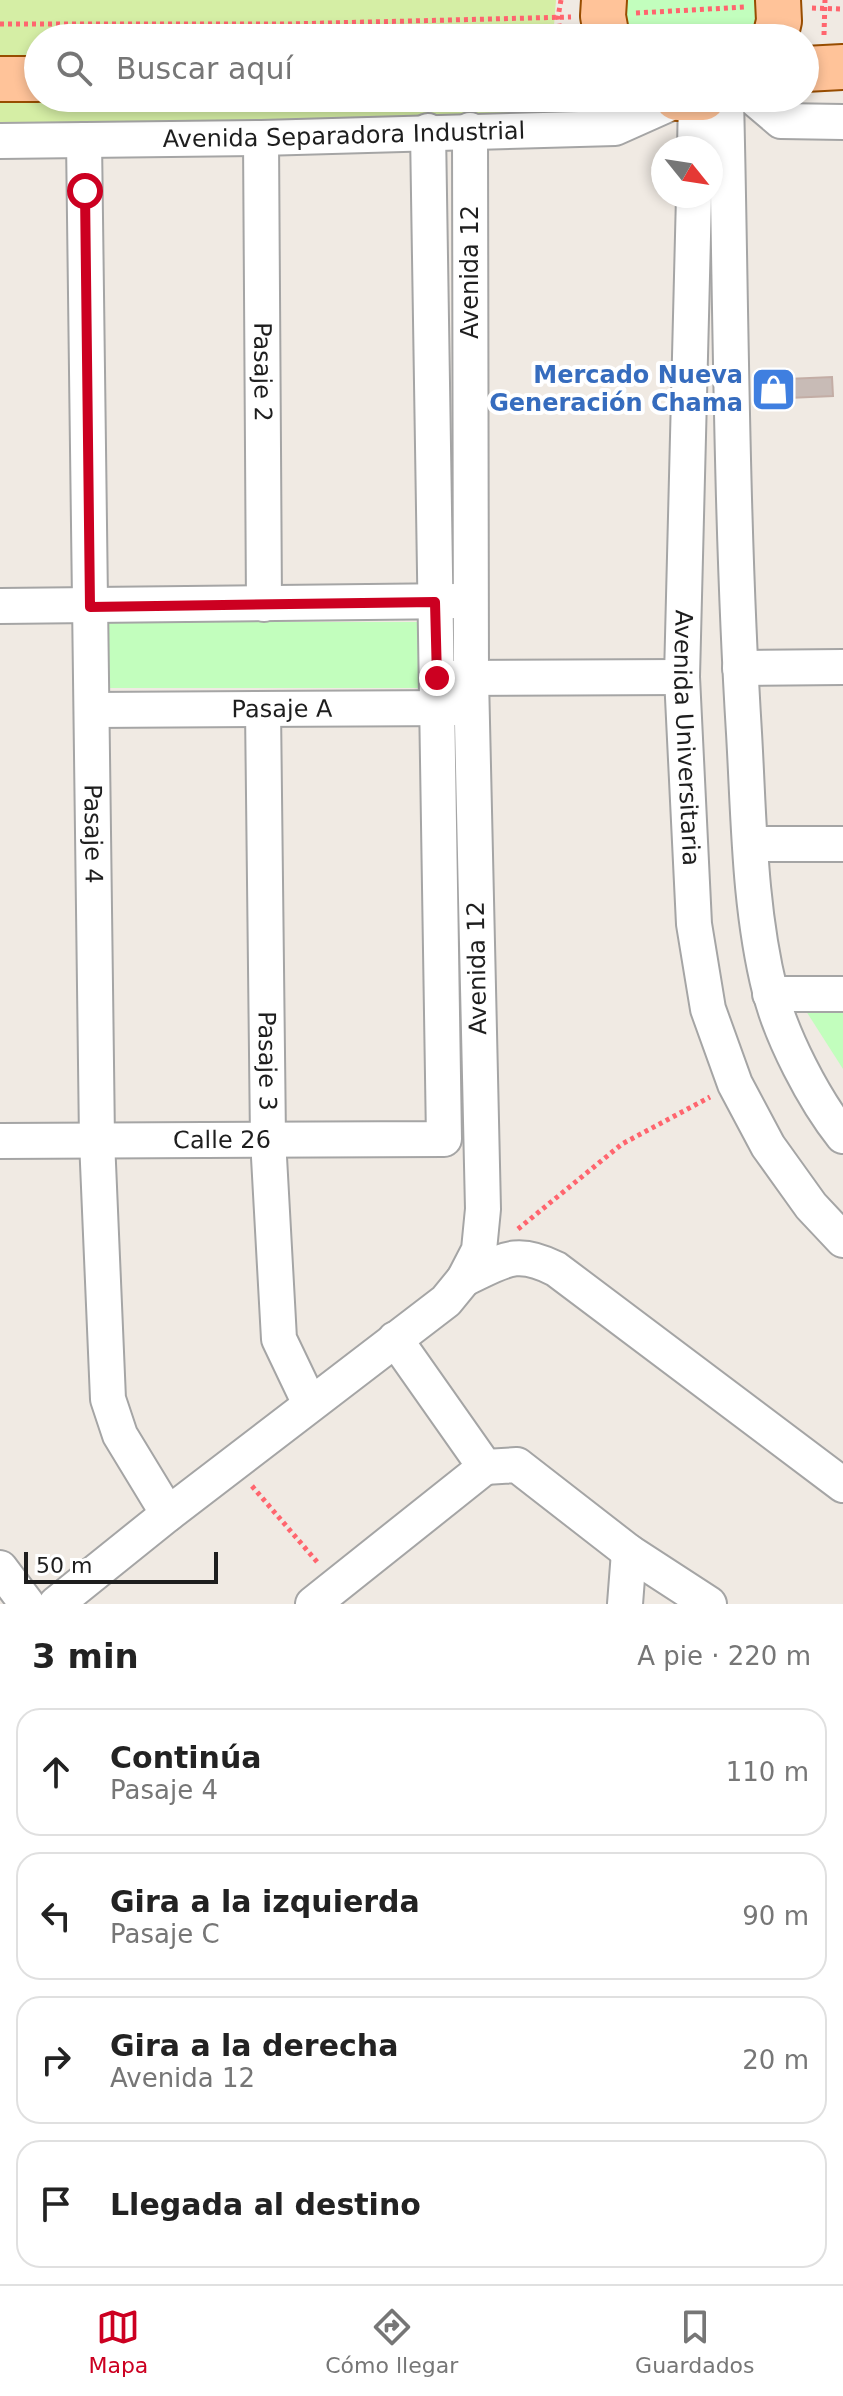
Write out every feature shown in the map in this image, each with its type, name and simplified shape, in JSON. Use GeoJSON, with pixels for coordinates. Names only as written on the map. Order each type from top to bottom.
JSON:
{"type":"FeatureCollection","features":[{"type":"Feature","properties":{"kind":"main road"},"geometry":{"type":"LineString","coordinates":[[819,68],[843,67]]}},
{"type":"Feature","properties":{"kind":"main road"},"geometry":{"type":"LineString","coordinates":[[0,79],[24,79]]}},
{"type":"Feature","properties":{"kind":"street","name":"Avenida Separadora Industrial"},"geometry":{"type":"LineString","coordinates":[[0,141],[261,138],[615,128],[649,112]]}},
{"type":"Feature","properties":{"kind":"street"},"geometry":{"type":"LineString","coordinates":[[695,136],[696,112]]}},
{"type":"Feature","properties":{"kind":"street"},"geometry":{"type":"LineString","coordinates":[[726,112],[740,668],[757,925],[770,994],[799,1066],[843,1136]]}},
{"type":"Feature","properties":{"kind":"street"},"geometry":{"type":"LineString","coordinates":[[770,112],[781,121],[843,122]]}},
{"type":"Feature","properties":{"kind":"street","name":"Avenida 12"},"geometry":{"type":"LineString","coordinates":[[56,1604],[446,1301],[464,1279],[479,1250],[483,1209],[471,693],[470,130]]}},
{"type":"Feature","properties":{"kind":"street","name":"Avenida 12"},"geometry":{"type":"LineString","coordinates":[[428,131],[444,1139]]}},
{"type":"Feature","properties":{"kind":"street","name":"Pasaje 2"},"geometry":{"type":"LineString","coordinates":[[261,138],[264,604]]}},
{"type":"Feature","properties":{"kind":"street","name":"Pasaje 4"},"geometry":{"type":"LineString","coordinates":[[84,140],[97,1140],[108,1399],[120,1435],[168,1514]]}},
{"type":"Feature","properties":{"kind":"street","name":"Avenida Universitaria"},"geometry":{"type":"LineString","coordinates":[[694,208],[682,677],[694,924],[708,1009],[735,1084],[768,1146],[811,1206],[843,1240]]}},
{"type":"Feature","properties":{"kind":"street"},"geometry":{"type":"LineString","coordinates":[[0,606],[470,601]]}},
{"type":"Feature","properties":{"kind":"street"},"geometry":{"type":"LineString","coordinates":[[740,668],[843,667]]}},
{"type":"Feature","properties":{"kind":"street","name":"Pasaje A"},"geometry":{"type":"LineString","coordinates":[[92,710],[263,709],[437,693],[682,677]]}},
{"type":"Feature","properties":{"kind":"street","name":"Pasaje 3"},"geometry":{"type":"LineString","coordinates":[[263,709],[268,1139],[279,1339],[310,1404]]}},
{"type":"Feature","properties":{"kind":"street"},"geometry":{"type":"LineString","coordinates":[[751,844],[843,844]]}},
{"type":"Feature","properties":{"kind":"street"},"geometry":{"type":"LineString","coordinates":[[770,994],[843,994]]}},
{"type":"Feature","properties":{"kind":"street","name":"Calle 26"},"geometry":{"type":"LineString","coordinates":[[0,1141],[444,1139]]}},
{"type":"Feature","properties":{"kind":"street"},"geometry":{"type":"LineString","coordinates":[[464,1279],[518,1256],[537,1259],[556,1269],[843,1485]]}},
{"type":"Feature","properties":{"kind":"street"},"geometry":{"type":"LineString","coordinates":[[395,1339],[485,1467]]}},
{"type":"Feature","properties":{"kind":"street"},"geometry":{"type":"LineString","coordinates":[[325,1594],[485,1467],[517,1465],[629,1552],[709,1604]]}},
{"type":"Feature","properties":{"kind":"street"},"geometry":{"type":"LineString","coordinates":[[625,1604],[629,1552]]}},
{"type":"Feature","properties":{"kind":"street"},"geometry":{"type":"LineString","coordinates":[[0,1568],[27,1604]]}},
{"type":"Feature","properties":{"kind":"path"},"geometry":{"type":"LineString","coordinates":[[559,24],[561,0]]}},
{"type":"Feature","properties":{"kind":"path"},"geometry":{"type":"LineString","coordinates":[[0,24],[288,24],[777,15],[843,9]]}},
{"type":"Feature","properties":{"kind":"path"},"geometry":{"type":"LineString","coordinates":[[509,1237],[622,1144],[735,1084]]}},
{"type":"Feature","properties":{"kind":"path"},"geometry":{"type":"LineString","coordinates":[[234,1463],[325,1594]]}},
{"type":"Feature","properties":{"kind":"green space"},"geometry":{"type":"Polygon","coordinates":[[[0,0],[556,0],[554,24],[24,24],[24,66],[0,66],[0,0]]]}},
{"type":"Feature","properties":{"kind":"green space"},"geometry":{"type":"Polygon","coordinates":[[[624,0],[755,0],[756,24],[623,24],[624,0]]]}},
{"type":"Feature","properties":{"kind":"green space"},"geometry":{"type":"Polygon","coordinates":[[[0,91],[24,95],[24,112],[615,114],[0,128],[0,91]]]}},
{"type":"Feature","properties":{"kind":"green space"},"geometry":{"type":"Polygon","coordinates":[[[109,622],[432,622],[431,688],[108,688],[109,622]]]}},
{"type":"Feature","properties":{"kind":"green space"},"geometry":{"type":"Polygon","coordinates":[[[806,1011],[843,1011],[843,1069],[806,1011]]]}},
{"type":"Feature","properties":{"kind":"building"},"geometry":{"type":"Polygon","coordinates":[[[832,377],[833,396],[765,399],[764,380],[832,377]]]}},
{"type":"Feature","properties":{"kind":"place","name":"Mercado Nueva Generación Chama"},"geometry":{"type":"Point","coordinates":[774,389]}},
{"type":"Feature","properties":{"kind":"route"},"geometry":{"type":"LineString","coordinates":[[85,191],[90,607],[435,602],[437,678]]}}]}
